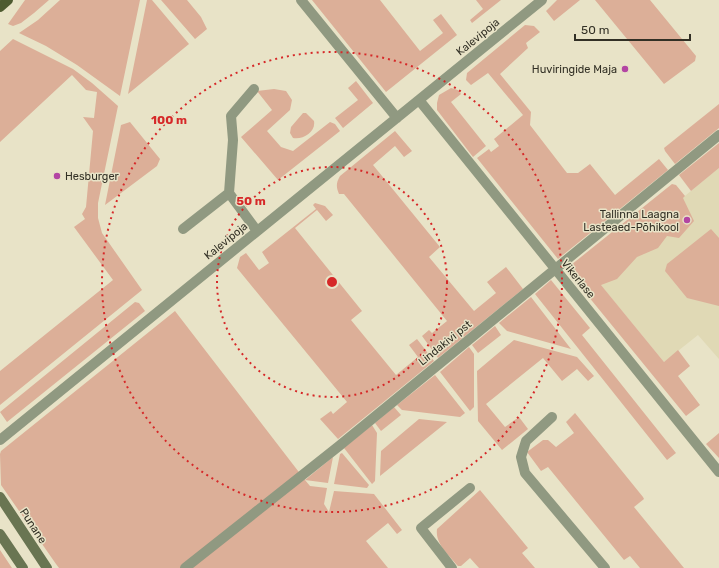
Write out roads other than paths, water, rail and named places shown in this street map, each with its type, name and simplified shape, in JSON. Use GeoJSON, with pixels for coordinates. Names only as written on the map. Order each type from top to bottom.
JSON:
{"type":"FeatureCollection","features":[{"type":"Feature","properties":{"kind":"main road"},"geometry":{"type":"LineString","coordinates":[[0,7],[8,0]]}},
{"type":"Feature","properties":{"kind":"main road","name":"Punane"},"geometry":{"type":"LineString","coordinates":[[0,497],[47,568]]}},
{"type":"Feature","properties":{"kind":"main road"},"geometry":{"type":"LineString","coordinates":[[0,534],[23,568]]}},
{"type":"Feature","properties":{"kind":"street"},"geometry":{"type":"LineString","coordinates":[[301,0],[397,118]]}},
{"type":"Feature","properties":{"kind":"street","name":"Kalevipoja"},"geometry":{"type":"LineString","coordinates":[[0,440],[542,0]]}},
{"type":"Feature","properties":{"kind":"street"},"geometry":{"type":"LineString","coordinates":[[254,89],[231,116],[233,140],[229,193],[257,231]]}},
{"type":"Feature","properties":{"kind":"street","name":"Vikerlase"},"geometry":{"type":"LineString","coordinates":[[419,100],[719,472]]}},
{"type":"Feature","properties":{"kind":"street","name":"Lindakivi pst"},"geometry":{"type":"LineString","coordinates":[[185,568],[340,445],[719,136]]}},
{"type":"Feature","properties":{"kind":"street"},"geometry":{"type":"LineString","coordinates":[[183,229],[229,193]]}},
{"type":"Feature","properties":{"kind":"street"},"geometry":{"type":"LineString","coordinates":[[552,417],[526,441],[521,457],[525,473],[605,568]]}},
{"type":"Feature","properties":{"kind":"street"},"geometry":{"type":"LineString","coordinates":[[452,568],[421,528],[470,488]]}},
{"type":"Feature","properties":{"kind":"place","name":"Huviringide Maja"},"geometry":{"type":"Point","coordinates":[625,69]}},
{"type":"Feature","properties":{"kind":"place","name":"Hesburger"},"geometry":{"type":"Point","coordinates":[57,176]}},
{"type":"Feature","properties":{"kind":"place","name":"Tallinna Laagna Lasteaed-Põhikool"},"geometry":{"type":"Point","coordinates":[687,220]}}]}
